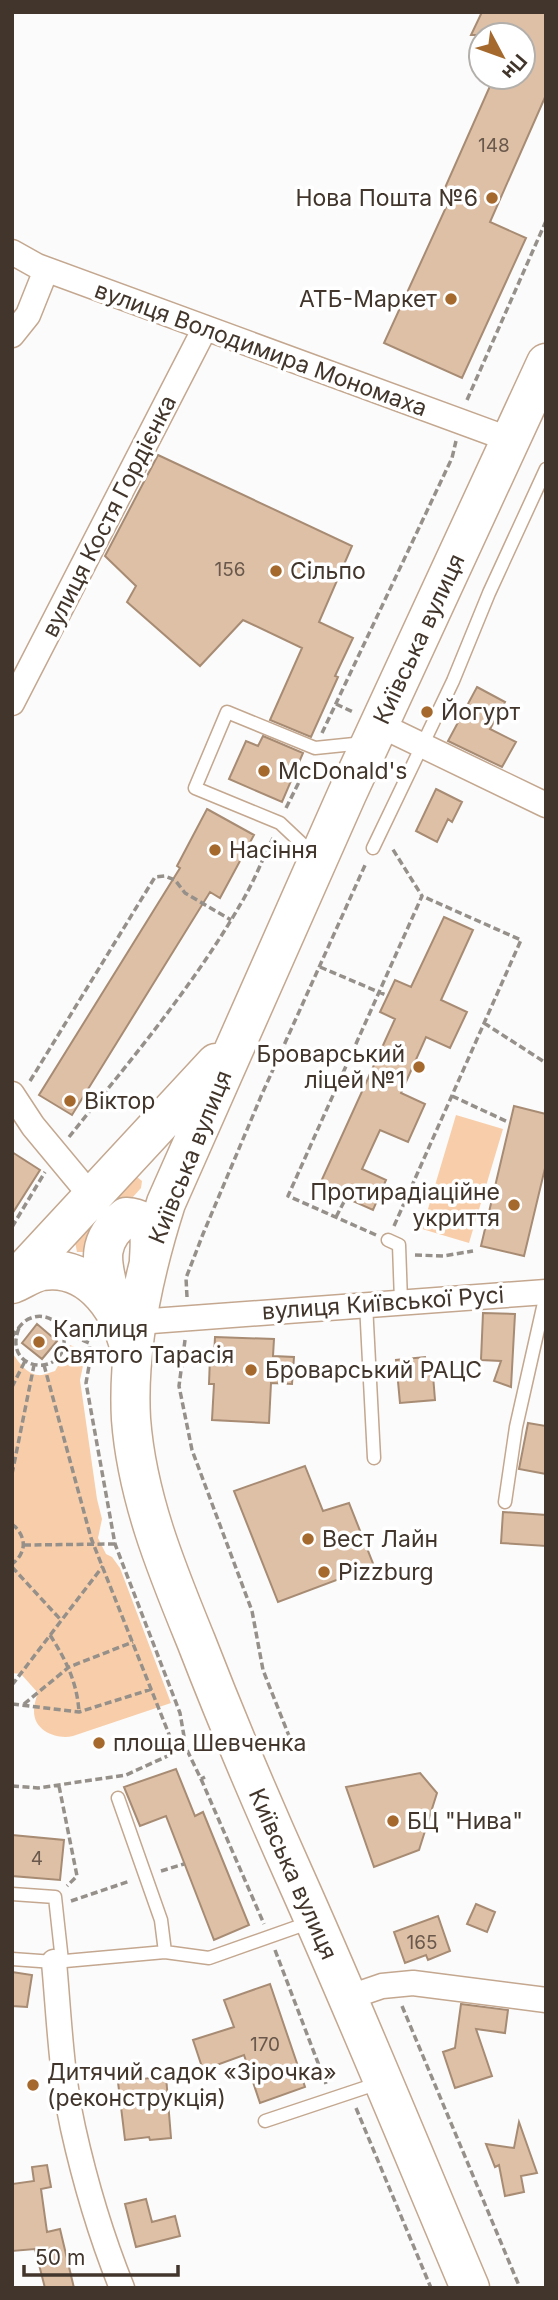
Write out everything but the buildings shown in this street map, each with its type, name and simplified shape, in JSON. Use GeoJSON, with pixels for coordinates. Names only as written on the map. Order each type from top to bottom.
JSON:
{"type":"FeatureCollection","features":[{"type":"Feature","properties":{"kind":"main road","name":"Київська вулиця"},"geometry":{"type":"LineString","coordinates":[[470,2288],[366,2087],[347,1998],[243,1760],[160,1549],[137,1464],[131,1419],[132,1362],[125,1315],[102,1255],[108,1234],[126,1217],[137,1218],[146,1224],[150,1233],[149,1260],[166,1203],[237,1041],[546,363]]}},
{"type":"Feature","properties":{"kind":"main road"},"geometry":{"type":"LineString","coordinates":[[15,1294],[92,1197],[237,1041]]}},
{"type":"Feature","properties":{"kind":"main road"},"geometry":{"type":"LineString","coordinates":[[15,1294],[39,1272],[66,1271],[91,1285],[125,1315]]}},
{"type":"Feature","properties":{"kind":"street","name":"вулиця Володимира Мономаха"},"geometry":{"type":"LineString","coordinates":[[12,252],[46,270],[512,440]]}},
{"type":"Feature","properties":{"kind":"street"},"geometry":{"type":"LineString","coordinates":[[12,335],[28,315],[46,270]]}},
{"type":"Feature","properties":{"kind":"street","name":"вулиця Костя Гордієнка"},"geometry":{"type":"LineString","coordinates":[[12,703],[205,328]]}},
{"type":"Feature","properties":{"kind":"street"},"geometry":{"type":"LineString","coordinates":[[376,734],[421,746],[546,805]]}},
{"type":"Feature","properties":{"kind":"street"},"geometry":{"type":"LineString","coordinates":[[14,1097],[33,1126],[92,1197]]}},
{"type":"Feature","properties":{"kind":"street","name":"вулиця Київської Русі"},"geometry":{"type":"LineString","coordinates":[[125,1315],[546,1293]]}},
{"type":"Feature","properties":{"kind":"street"},"geometry":{"type":"LineString","coordinates":[[58,1961],[58,2025],[73,2127],[106,2247],[122,2288]]}},
{"type":"Feature","properties":{"kind":"street"},"geometry":{"type":"LineString","coordinates":[[347,1998],[382,1986],[413,1983],[546,2000]]}},
{"type":"Feature","properties":{"kind":"lane"},"geometry":{"type":"LineString","coordinates":[[373,848],[453,681],[489,593],[546,469]]}},
{"type":"Feature","properties":{"kind":"lane"},"geometry":{"type":"LineString","coordinates":[[318,859],[280,823],[195,788],[227,712],[315,748],[376,734]]}},
{"type":"Feature","properties":{"kind":"lane"},"geometry":{"type":"LineString","coordinates":[[388,1240],[399,1245],[401,1301]]}},
{"type":"Feature","properties":{"kind":"lane"},"geometry":{"type":"LineString","coordinates":[[505,1502],[516,1427],[546,1293]]}},
{"type":"Feature","properties":{"kind":"lane"},"geometry":{"type":"LineString","coordinates":[[366,1304],[374,1458]]}},
{"type":"Feature","properties":{"kind":"lane"},"geometry":{"type":"LineString","coordinates":[[118,1798],[161,1920],[165,1952]]}},
{"type":"Feature","properties":{"kind":"lane"},"geometry":{"type":"LineString","coordinates":[[12,1894],[56,1901],[58,1961]]}},
{"type":"Feature","properties":{"kind":"lane"},"geometry":{"type":"LineString","coordinates":[[12,1959],[58,1961],[165,1952],[209,1958],[315,1920]]}},
{"type":"Feature","properties":{"kind":"lane"},"geometry":{"type":"LineString","coordinates":[[265,2121],[366,2087]]}},
{"type":"Feature","properties":{"kind":"path"},"geometry":{"type":"LineString","coordinates":[[469,390],[546,221]]}},
{"type":"Feature","properties":{"kind":"path"},"geometry":{"type":"LineString","coordinates":[[381,831],[422,896],[521,940],[388,1240],[288,1196],[422,896]]}},
{"type":"Feature","properties":{"kind":"path"},"geometry":{"type":"LineString","coordinates":[[14,1097],[31,1080],[155,877],[165,876],[175,880],[184,892],[231,920]]}},
{"type":"Feature","properties":{"kind":"path"},"geometry":{"type":"LineString","coordinates":[[320,967],[388,996]]}},
{"type":"Feature","properties":{"kind":"path"},"geometry":{"type":"LineString","coordinates":[[484,1023],[546,1063]]}},
{"type":"Feature","properties":{"kind":"path"},"geometry":{"type":"LineString","coordinates":[[452,1096],[508,1122]]}},
{"type":"Feature","properties":{"kind":"path"},"geometry":{"type":"LineString","coordinates":[[12,1227],[56,1154]]}},
{"type":"Feature","properties":{"kind":"path"},"geometry":{"type":"LineString","coordinates":[[336,1217],[346,1198]]}},
{"type":"Feature","properties":{"kind":"path"},"geometry":{"type":"LineString","coordinates":[[399,1251],[443,1256],[473,1251]]}},
{"type":"Feature","properties":{"kind":"path"},"geometry":{"type":"LineString","coordinates":[[15,1294],[24,1322]]}},
{"type":"Feature","properties":{"kind":"path"},"geometry":{"type":"LineString","coordinates":[[12,1337],[19,1328],[24,1322],[31,1318],[46,1317],[54,1320],[63,1332],[65,1340],[60,1355],[55,1361],[44,1365],[25,1361],[15,1344],[19,1328]]}},
{"type":"Feature","properties":{"kind":"path"},"geometry":{"type":"LineString","coordinates":[[12,1387],[25,1361]]}},
{"type":"Feature","properties":{"kind":"path"},"geometry":{"type":"LineString","coordinates":[[12,1474],[34,1365]]}},
{"type":"Feature","properties":{"kind":"path"},"geometry":{"type":"LineString","coordinates":[[44,1365],[86,1522],[176,1752]]}},
{"type":"Feature","properties":{"kind":"path"},"geometry":{"type":"LineString","coordinates":[[12,1524],[20,1530],[24,1545],[19,1559],[12,1566],[61,1620]]}},
{"type":"Feature","properties":{"kind":"path"},"geometry":{"type":"LineString","coordinates":[[24,1545],[115,1544]]}},
{"type":"Feature","properties":{"kind":"path"},"geometry":{"type":"LineString","coordinates":[[12,1685],[103,1566]]}},
{"type":"Feature","properties":{"kind":"path"},"geometry":{"type":"LineString","coordinates":[[50,1635],[69,1667],[77,1691],[79,1712]]}},
{"type":"Feature","properties":{"kind":"path"},"geometry":{"type":"LineString","coordinates":[[23,1705],[69,1667],[133,1642]]}},
{"type":"Feature","properties":{"kind":"path"},"geometry":{"type":"LineString","coordinates":[[12,1704],[79,1712],[152,1689]]}},
{"type":"Feature","properties":{"kind":"path"},"geometry":{"type":"LineString","coordinates":[[12,1786],[59,1786],[126,1775],[186,1748]]}},
{"type":"Feature","properties":{"kind":"path"},"geometry":{"type":"LineString","coordinates":[[56,1901],[77,1876],[59,1786]]}},
{"type":"Feature","properties":{"kind":"path"},"geometry":{"type":"LineString","coordinates":[[56,1901],[184,1864]]}},
{"type":"Feature","properties":{"kind":"path"},"geometry":{"type":"LineString","coordinates":[[398,1996],[520,2288]]}},
{"type":"Feature","properties":{"kind":"path"},"geometry":{"type":"LineString","coordinates":[[366,2087],[431,2288]]}},
{"type":"Feature","properties":{"kind":"shaded area"},"geometry":{"type":"Polygon","coordinates":[[[456,1115],[503,1129],[469,1243],[422,1229],[456,1115]]]}},
{"type":"Feature","properties":{"kind":"shaded area"},"geometry":{"type":"Polygon","coordinates":[[[137,1177],[142,1181],[141,1188],[84,1252],[77,1252],[75,1242],[137,1177]]]}},
{"type":"Feature","properties":{"kind":"shaded area"},"geometry":{"type":"Polygon","coordinates":[[[70,1345],[86,1352],[80,1380],[102,1519],[98,1538],[106,1554],[112,1557],[120,1568],[171,1703],[73,1736],[60,1737],[42,1729],[37,1723],[34,1706],[38,1693],[21,1674],[12,1673],[12,1352],[26,1369],[42,1375],[55,1371],[70,1345]]]}},
{"type":"Feature","properties":{"kind":"place","name":"Нова Пошта №6"},"geometry":{"type":"Point","coordinates":[492,198]}},
{"type":"Feature","properties":{"kind":"place","name":"АТБ-Маркет"},"geometry":{"type":"Point","coordinates":[451,299]}},
{"type":"Feature","properties":{"kind":"place","name":"Сільпо"},"geometry":{"type":"Point","coordinates":[276,571]}},
{"type":"Feature","properties":{"kind":"place","name":"Йогурт"},"geometry":{"type":"Point","coordinates":[427,712]}},
{"type":"Feature","properties":{"kind":"place","name":"McDonald's"},"geometry":{"type":"Point","coordinates":[264,771]}},
{"type":"Feature","properties":{"kind":"place","name":"Насіння"},"geometry":{"type":"Point","coordinates":[215,850]}},
{"type":"Feature","properties":{"kind":"place","name":"Броварський ліцей №1"},"geometry":{"type":"Point","coordinates":[419,1067]}},
{"type":"Feature","properties":{"kind":"place","name":"Віктор"},"geometry":{"type":"Point","coordinates":[70,1101]}},
{"type":"Feature","properties":{"kind":"place","name":"Протирадіаційне укриття"},"geometry":{"type":"Point","coordinates":[514,1205]}},
{"type":"Feature","properties":{"kind":"place","name":"Каплиця Святого Тарасія"},"geometry":{"type":"Point","coordinates":[39,1342]}},
{"type":"Feature","properties":{"kind":"place","name":"Броварський РАЦС"},"geometry":{"type":"Point","coordinates":[251,1370]}},
{"type":"Feature","properties":{"kind":"place","name":"Вест Лайн"},"geometry":{"type":"Point","coordinates":[308,1539]}},
{"type":"Feature","properties":{"kind":"place","name":"Pizzburg"},"geometry":{"type":"Point","coordinates":[324,1572]}},
{"type":"Feature","properties":{"kind":"place","name":"площа Шевченка"},"geometry":{"type":"Point","coordinates":[99,1743]}},
{"type":"Feature","properties":{"kind":"place","name":"БЦ \"Нива\""},"geometry":{"type":"Point","coordinates":[393,1821]}},
{"type":"Feature","properties":{"kind":"place","name":"Дитячий садок «Зірочка» (реконструкція)"},"geometry":{"type":"Point","coordinates":[33,2085]}}]}
